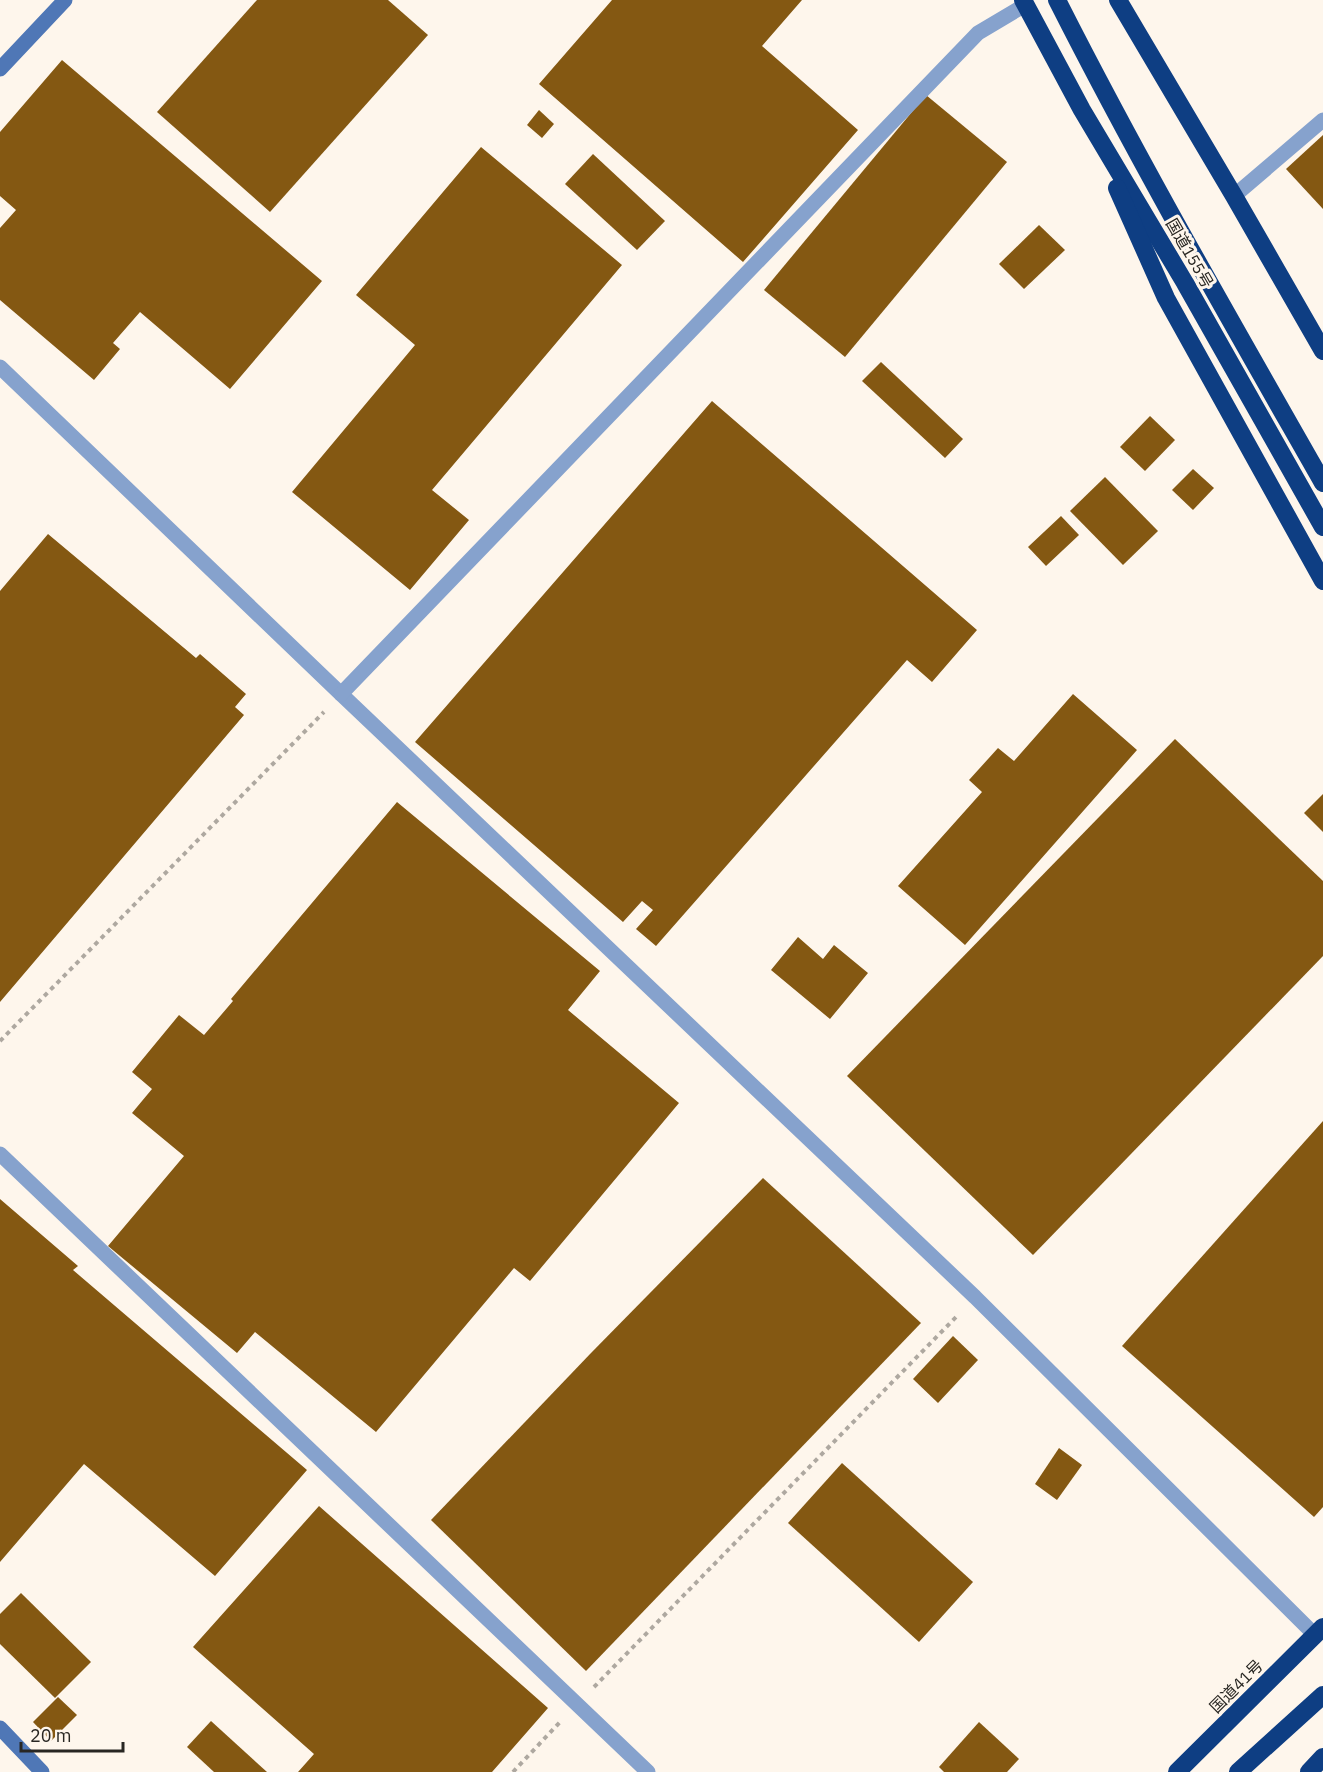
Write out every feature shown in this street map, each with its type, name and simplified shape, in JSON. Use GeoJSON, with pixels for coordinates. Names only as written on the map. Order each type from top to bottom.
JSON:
{"type":"FeatureCollection","features":[{"type":"Feature","properties":{"kind":"highway","name":"国道155号"},"geometry":{"type":"LineString","coordinates":[[1057,0],[1097,80],[1323,483]]}},
{"type":"Feature","properties":{"kind":"highway"},"geometry":{"type":"LineString","coordinates":[[1118,0],[1323,351]]}},
{"type":"Feature","properties":{"kind":"highway","name":"国道155号"},"geometry":{"type":"LineString","coordinates":[[1024,2],[1083,110],[1185,283],[1323,527]]}},
{"type":"Feature","properties":{"kind":"highway"},"geometry":{"type":"LineString","coordinates":[[1083,110],[1166,298],[1323,581]]}},
{"type":"Feature","properties":{"kind":"highway","name":"国道41号"},"geometry":{"type":"LineString","coordinates":[[1177,1772],[1319,1631]]}},
{"type":"Feature","properties":{"kind":"highway"},"geometry":{"type":"LineString","coordinates":[[1238,1772],[1323,1695]]}},
{"type":"Feature","properties":{"kind":"highway"},"geometry":{"type":"LineString","coordinates":[[1309,1772],[1323,1757]]}},
{"type":"Feature","properties":{"kind":"main road"},"geometry":{"type":"LineString","coordinates":[[0,69],[65,0]]}},
{"type":"Feature","properties":{"kind":"main road"},"geometry":{"type":"LineString","coordinates":[[0,1728],[42,1772]]}},
{"type":"Feature","properties":{"kind":"street"},"geometry":{"type":"LineString","coordinates":[[341,694],[978,33],[1024,2]]}},
{"type":"Feature","properties":{"kind":"street"},"geometry":{"type":"LineString","coordinates":[[1234,196],[1323,120]]}},
{"type":"Feature","properties":{"kind":"street"},"geometry":{"type":"LineString","coordinates":[[0,367],[975,1297],[1319,1631]]}},
{"type":"Feature","properties":{"kind":"street"},"geometry":{"type":"LineString","coordinates":[[0,1154],[648,1772]]}},
{"type":"Feature","properties":{"kind":"path"},"geometry":{"type":"LineString","coordinates":[[0,1041],[341,694]]}},
{"type":"Feature","properties":{"kind":"path"},"geometry":{"type":"LineString","coordinates":[[513,1772],[975,1297]]}},
{"type":"Feature","properties":{"kind":"building"},"geometry":{"type":"Polygon","coordinates":[[[257,0],[388,0],[428,35],[270,212],[157,112],[257,0]]]}},
{"type":"Feature","properties":{"kind":"building"},"geometry":{"type":"Polygon","coordinates":[[[612,0],[802,0],[762,46],[858,130],[743,262],[539,84],[612,0]]]}},
{"type":"Feature","properties":{"kind":"building"},"geometry":{"type":"Polygon","coordinates":[[[62,60],[322,281],[230,389],[140,312],[113,343],[120,349],[94,380],[0,300],[0,228],[16,210],[0,196],[0,132],[62,60]]]}},
{"type":"Feature","properties":{"kind":"building"},"geometry":{"type":"Polygon","coordinates":[[[926,95],[1007,162],[845,357],[764,290],[926,95]]]}},
{"type":"Feature","properties":{"kind":"building"},"geometry":{"type":"Polygon","coordinates":[[[539,110],[554,124],[542,138],[527,125],[539,110]]]}},
{"type":"Feature","properties":{"kind":"building"},"geometry":{"type":"Polygon","coordinates":[[[1323,135],[1323,209],[1286,169],[1323,135]]]}},
{"type":"Feature","properties":{"kind":"building"},"geometry":{"type":"Polygon","coordinates":[[[481,147],[622,265],[432,490],[469,520],[410,590],[292,492],[415,345],[356,295],[481,147]]]}},
{"type":"Feature","properties":{"kind":"building"},"geometry":{"type":"Polygon","coordinates":[[[593,154],[665,221],[637,250],[565,184],[593,154]]]}},
{"type":"Feature","properties":{"kind":"building"},"geometry":{"type":"Polygon","coordinates":[[[1039,225],[1065,250],[1024,289],[999,264],[1039,225]]]}},
{"type":"Feature","properties":{"kind":"building"},"geometry":{"type":"Polygon","coordinates":[[[881,362],[963,439],[945,458],[862,381],[881,362]]]}},
{"type":"Feature","properties":{"kind":"building"},"geometry":{"type":"Polygon","coordinates":[[[712,401],[977,630],[932,682],[907,660],[656,946],[636,929],[653,910],[642,901],[623,922],[415,742],[712,401]]]}},
{"type":"Feature","properties":{"kind":"building"},"geometry":{"type":"Polygon","coordinates":[[[1150,416],[1175,440],[1145,471],[1120,447],[1150,416]]]}},
{"type":"Feature","properties":{"kind":"building"},"geometry":{"type":"Polygon","coordinates":[[[1193,469],[1214,488],[1193,510],[1172,490],[1193,469]]]}},
{"type":"Feature","properties":{"kind":"building"},"geometry":{"type":"Polygon","coordinates":[[[1105,477],[1158,531],[1123,565],[1070,511],[1105,477]]]}},
{"type":"Feature","properties":{"kind":"building"},"geometry":{"type":"Polygon","coordinates":[[[1061,516],[1079,535],[1046,566],[1028,547],[1061,516]]]}},
{"type":"Feature","properties":{"kind":"building"},"geometry":{"type":"Polygon","coordinates":[[[48,534],[196,658],[200,654],[246,694],[235,707],[244,715],[0,1002],[0,591],[48,534]]]}},
{"type":"Feature","properties":{"kind":"building"},"geometry":{"type":"Polygon","coordinates":[[[1073,694],[1137,750],[965,945],[898,886],[982,792],[969,780],[998,748],[1014,761],[1073,694]]]}},
{"type":"Feature","properties":{"kind":"building"},"geometry":{"type":"Polygon","coordinates":[[[1175,739],[1323,881],[1323,956],[1033,1255],[847,1076],[1175,739]]]}},
{"type":"Feature","properties":{"kind":"building"},"geometry":{"type":"Polygon","coordinates":[[[1323,794],[1323,832],[1304,813],[1323,794]]]}},
{"type":"Feature","properties":{"kind":"building"},"geometry":{"type":"Polygon","coordinates":[[[397,802],[600,971],[568,1010],[679,1103],[530,1281],[514,1268],[376,1432],[255,1332],[237,1353],[108,1246],[184,1156],[132,1113],[152,1089],[132,1072],[179,1015],[204,1035],[233,1001],[231,999],[397,802]]]}},
{"type":"Feature","properties":{"kind":"building"},"geometry":{"type":"Polygon","coordinates":[[[798,937],[823,959],[834,945],[868,973],[830,1019],[771,970],[798,937]]]}},
{"type":"Feature","properties":{"kind":"building"},"geometry":{"type":"Polygon","coordinates":[[[1323,1121],[1323,1507],[1314,1517],[1122,1346],[1323,1121]]]}},
{"type":"Feature","properties":{"kind":"building"},"geometry":{"type":"Polygon","coordinates":[[[763,1178],[921,1323],[586,1671],[431,1520],[763,1178]]]}},
{"type":"Feature","properties":{"kind":"building"},"geometry":{"type":"Polygon","coordinates":[[[0,1199],[78,1266],[73,1270],[307,1470],[215,1576],[84,1464],[0,1562],[0,1199]]]}},
{"type":"Feature","properties":{"kind":"building"},"geometry":{"type":"Polygon","coordinates":[[[953,1336],[978,1360],[938,1403],[913,1379],[953,1336]]]}},
{"type":"Feature","properties":{"kind":"building"},"geometry":{"type":"Polygon","coordinates":[[[1059,1448],[1082,1465],[1057,1500],[1035,1484],[1059,1448]]]}},
{"type":"Feature","properties":{"kind":"building"},"geometry":{"type":"Polygon","coordinates":[[[842,1463],[973,1582],[919,1642],[788,1523],[842,1463]]]}},
{"type":"Feature","properties":{"kind":"building"},"geometry":{"type":"Polygon","coordinates":[[[319,1506],[548,1708],[492,1772],[298,1772],[314,1754],[193,1647],[319,1506]]]}},
{"type":"Feature","properties":{"kind":"building"},"geometry":{"type":"Polygon","coordinates":[[[21,1593],[91,1662],[55,1698],[0,1644],[0,1614],[21,1593]]]}},
{"type":"Feature","properties":{"kind":"building"},"geometry":{"type":"Polygon","coordinates":[[[58,1697],[77,1715],[51,1741],[33,1722],[58,1697]]]}},
{"type":"Feature","properties":{"kind":"building"},"geometry":{"type":"Polygon","coordinates":[[[211,1721],[267,1772],[214,1772],[187,1747],[211,1721]]]}},
{"type":"Feature","properties":{"kind":"building"},"geometry":{"type":"Polygon","coordinates":[[[979,1722],[1019,1759],[1007,1772],[944,1772],[939,1767],[979,1722]]]}}]}
